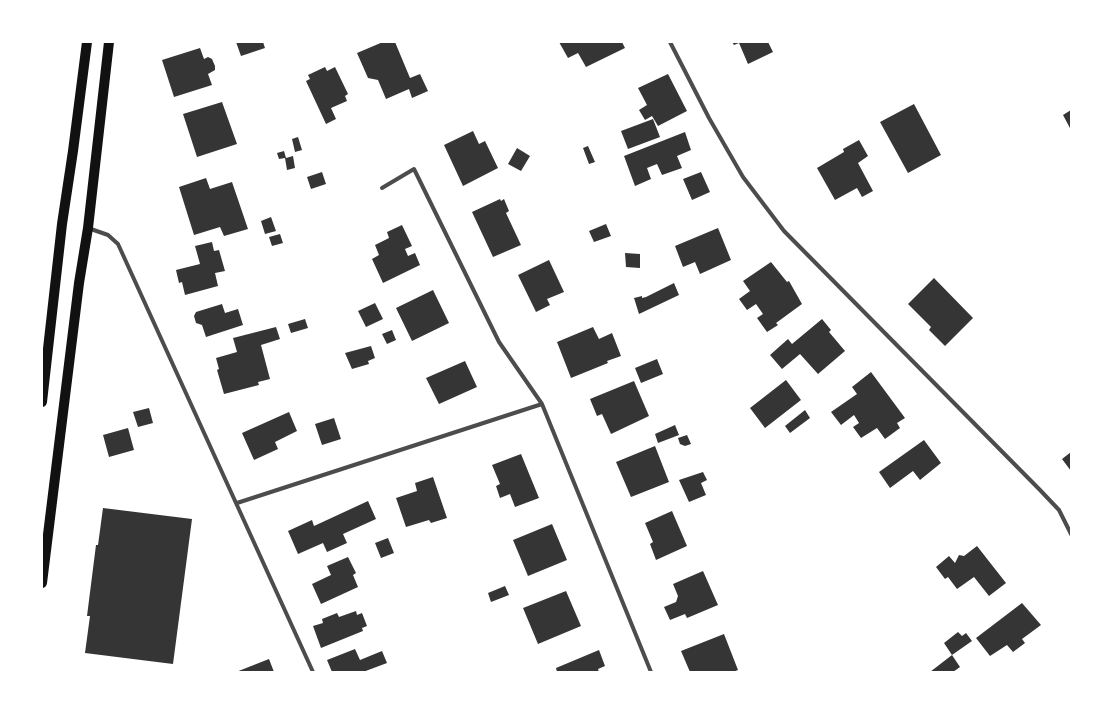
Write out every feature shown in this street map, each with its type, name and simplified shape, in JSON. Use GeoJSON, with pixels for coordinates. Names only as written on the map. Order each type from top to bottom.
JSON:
{"type":"FeatureCollection","features":[{"type":"Feature","properties":{"kind":"main road"},"geometry":{"type":"LineString","coordinates":[[42,402],[62,224],[87,42]]}},
{"type":"Feature","properties":{"kind":"main road"},"geometry":{"type":"LineString","coordinates":[[42,583],[88,228],[109,42]]}},
{"type":"Feature","properties":{"kind":"street"},"geometry":{"type":"LineString","coordinates":[[670,42],[709,118],[743,178],[784,231],[1059,510],[1071,534]]}},
{"type":"Feature","properties":{"kind":"street"},"geometry":{"type":"LineString","coordinates":[[382,188],[414,169],[499,342],[542,404],[651,672]]}},
{"type":"Feature","properties":{"kind":"street"},"geometry":{"type":"LineString","coordinates":[[88,228],[108,235],[118,244],[313,672]]}},
{"type":"Feature","properties":{"kind":"street"},"geometry":{"type":"LineString","coordinates":[[237,503],[542,404]]}},
{"type":"Feature","properties":{"kind":"building"},"geometry":{"type":"Polygon","coordinates":[[[236,42],[263,42],[265,48],[241,56],[236,42]]]}},
{"type":"Feature","properties":{"kind":"building"},"geometry":{"type":"Polygon","coordinates":[[[383,42],[395,42],[410,78],[420,74],[428,91],[412,98],[409,89],[386,99],[378,80],[368,78],[357,53],[383,42]]]}},
{"type":"Feature","properties":{"kind":"building"},"geometry":{"type":"Polygon","coordinates":[[[559,42],[622,42],[625,48],[586,67],[578,53],[568,58],[559,42]]]}},
{"type":"Feature","properties":{"kind":"building"},"geometry":{"type":"Polygon","coordinates":[[[732,42],[768,42],[773,52],[748,64],[739,43],[734,45],[732,42]]]}},
{"type":"Feature","properties":{"kind":"building"},"geometry":{"type":"Polygon","coordinates":[[[200,48],[204,59],[208,57],[212,59],[215,66],[215,70],[208,74],[212,85],[174,97],[162,60],[200,48]]]}},
{"type":"Feature","properties":{"kind":"building"},"geometry":{"type":"Polygon","coordinates":[[[325,67],[327,71],[335,67],[348,94],[345,96],[347,101],[331,108],[336,119],[326,124],[306,81],[310,79],[308,75],[325,67]]]}},
{"type":"Feature","properties":{"kind":"building"},"geometry":{"type":"Polygon","coordinates":[[[668,74],[687,111],[658,126],[652,116],[645,120],[639,110],[647,105],[638,88],[668,74]]]}},
{"type":"Feature","properties":{"kind":"building"},"geometry":{"type":"Polygon","coordinates":[[[222,102],[237,144],[197,157],[183,114],[222,102]]]}},
{"type":"Feature","properties":{"kind":"building"},"geometry":{"type":"Polygon","coordinates":[[[914,104],[941,155],[908,173],[880,122],[914,104]]]}},
{"type":"Feature","properties":{"kind":"building"},"geometry":{"type":"Polygon","coordinates":[[[1071,110],[1071,130],[1063,115],[1071,110]]]}},
{"type":"Feature","properties":{"kind":"building"},"geometry":{"type":"Polygon","coordinates":[[[653,119],[660,137],[628,149],[621,131],[653,119]]]}},
{"type":"Feature","properties":{"kind":"building"},"geometry":{"type":"Polygon","coordinates":[[[473,131],[479,144],[485,141],[498,168],[463,186],[444,145],[473,131]]]}},
{"type":"Feature","properties":{"kind":"building"},"geometry":{"type":"Polygon","coordinates":[[[685,132],[691,150],[677,156],[682,168],[662,175],[657,164],[647,168],[651,179],[635,186],[624,156],[685,132]]]}},
{"type":"Feature","properties":{"kind":"building"},"geometry":{"type":"Polygon","coordinates":[[[298,137],[302,150],[295,152],[292,139],[298,137]]]}},
{"type":"Feature","properties":{"kind":"building"},"geometry":{"type":"Polygon","coordinates":[[[859,140],[868,156],[858,163],[873,191],[862,197],[857,188],[835,200],[817,168],[844,152],[843,149],[859,140]]]}},
{"type":"Feature","properties":{"kind":"building"},"geometry":{"type":"Polygon","coordinates":[[[588,146],[595,162],[589,164],[583,148],[588,146]]]}},
{"type":"Feature","properties":{"kind":"building"},"geometry":{"type":"Polygon","coordinates":[[[517,148],[530,156],[521,171],[508,164],[517,148]]]}},
{"type":"Feature","properties":{"kind":"building"},"geometry":{"type":"Polygon","coordinates":[[[284,151],[286,158],[293,156],[295,168],[287,170],[285,158],[279,159],[277,153],[284,151]]]}},
{"type":"Feature","properties":{"kind":"building"},"geometry":{"type":"Polygon","coordinates":[[[322,172],[326,184],[311,189],[307,177],[322,172]]]}},
{"type":"Feature","properties":{"kind":"building"},"geometry":{"type":"Polygon","coordinates":[[[701,172],[710,192],[692,200],[683,179],[701,172]]]}},
{"type":"Feature","properties":{"kind":"building"},"geometry":{"type":"Polygon","coordinates":[[[206,178],[210,189],[232,182],[248,229],[224,236],[220,227],[194,235],[179,187],[206,178]]]}},
{"type":"Feature","properties":{"kind":"building"},"geometry":{"type":"Polygon","coordinates":[[[500,199],[501,201],[504,199],[509,211],[506,213],[521,245],[493,257],[472,212],[500,199]]]}},
{"type":"Feature","properties":{"kind":"building"},"geometry":{"type":"Polygon","coordinates":[[[271,217],[276,231],[265,234],[261,221],[271,217]]]}},
{"type":"Feature","properties":{"kind":"building"},"geometry":{"type":"Polygon","coordinates":[[[606,224],[611,236],[594,242],[589,231],[606,224]]]}},
{"type":"Feature","properties":{"kind":"building"},"geometry":{"type":"Polygon","coordinates":[[[402,225],[412,246],[405,249],[408,256],[415,253],[420,265],[383,283],[372,259],[379,255],[375,245],[389,238],[387,232],[402,225]]]}},
{"type":"Feature","properties":{"kind":"building"},"geometry":{"type":"Polygon","coordinates":[[[718,228],[731,260],[700,274],[695,262],[683,267],[675,246],[718,228]]]}},
{"type":"Feature","properties":{"kind":"building"},"geometry":{"type":"Polygon","coordinates":[[[280,234],[283,243],[272,246],[269,237],[280,234]]]}},
{"type":"Feature","properties":{"kind":"building"},"geometry":{"type":"Polygon","coordinates":[[[212,242],[214,251],[219,250],[225,271],[215,273],[218,286],[185,295],[182,282],[179,283],[176,270],[200,264],[195,246],[212,242]]]}},
{"type":"Feature","properties":{"kind":"building"},"geometry":{"type":"Polygon","coordinates":[[[625,253],[640,254],[640,268],[626,267],[625,253]]]}},
{"type":"Feature","properties":{"kind":"building"},"geometry":{"type":"Polygon","coordinates":[[[549,260],[564,292],[547,299],[550,305],[536,312],[518,275],[549,260]]]}},
{"type":"Feature","properties":{"kind":"building"},"geometry":{"type":"Polygon","coordinates":[[[771,262],[787,282],[789,281],[802,304],[776,323],[778,325],[767,332],[757,318],[763,314],[756,304],[747,310],[739,299],[750,291],[743,281],[771,262]]]}},
{"type":"Feature","properties":{"kind":"building"},"geometry":{"type":"Polygon","coordinates":[[[934,278],[973,318],[945,346],[929,330],[931,327],[908,304],[934,278]]]}},
{"type":"Feature","properties":{"kind":"building"},"geometry":{"type":"Polygon","coordinates":[[[674,283],[679,295],[639,314],[634,298],[642,296],[642,298],[646,297],[674,283]]]}},
{"type":"Feature","properties":{"kind":"building"},"geometry":{"type":"Polygon","coordinates":[[[433,290],[449,323],[412,341],[396,308],[433,290]]]}},
{"type":"Feature","properties":{"kind":"building"},"geometry":{"type":"Polygon","coordinates":[[[375,303],[383,319],[366,327],[358,311],[375,303]]]}},
{"type":"Feature","properties":{"kind":"building"},"geometry":{"type":"Polygon","coordinates":[[[222,304],[225,313],[238,309],[243,325],[206,337],[202,325],[196,323],[194,316],[196,312],[222,304]]]}},
{"type":"Feature","properties":{"kind":"building"},"geometry":{"type":"Polygon","coordinates":[[[305,319],[308,328],[291,333],[288,324],[305,319]]]}},
{"type":"Feature","properties":{"kind":"building"},"geometry":{"type":"Polygon","coordinates":[[[822,319],[831,330],[829,332],[845,351],[818,374],[800,354],[782,369],[770,355],[788,339],[792,344],[822,319]]]}},
{"type":"Feature","properties":{"kind":"building"},"geometry":{"type":"Polygon","coordinates":[[[276,327],[280,339],[261,345],[270,379],[258,382],[259,385],[224,394],[217,370],[219,369],[216,358],[237,352],[233,338],[276,327]]]}},
{"type":"Feature","properties":{"kind":"building"},"geometry":{"type":"Polygon","coordinates":[[[593,327],[599,339],[612,333],[621,356],[571,378],[557,342],[593,327]]]}},
{"type":"Feature","properties":{"kind":"building"},"geometry":{"type":"Polygon","coordinates":[[[392,330],[396,340],[387,344],[382,334],[392,330]]]}},
{"type":"Feature","properties":{"kind":"building"},"geometry":{"type":"Polygon","coordinates":[[[371,346],[375,358],[368,361],[369,364],[352,369],[345,353],[371,346]]]}},
{"type":"Feature","properties":{"kind":"building"},"geometry":{"type":"Polygon","coordinates":[[[657,359],[663,374],[641,383],[635,368],[657,359]]]}},
{"type":"Feature","properties":{"kind":"building"},"geometry":{"type":"Polygon","coordinates":[[[465,361],[477,387],[439,404],[426,378],[465,361]]]}},
{"type":"Feature","properties":{"kind":"building"},"geometry":{"type":"Polygon","coordinates":[[[871,372],[905,418],[897,423],[900,428],[885,439],[877,428],[861,438],[853,427],[859,423],[854,415],[841,425],[831,412],[857,394],[852,387],[871,372]]]}},
{"type":"Feature","properties":{"kind":"building"},"geometry":{"type":"Polygon","coordinates":[[[786,380],[801,400],[765,428],[750,408],[786,380]]]}},
{"type":"Feature","properties":{"kind":"building"},"geometry":{"type":"Polygon","coordinates":[[[634,381],[649,416],[611,434],[602,414],[597,416],[590,399],[634,381]]]}},
{"type":"Feature","properties":{"kind":"building"},"geometry":{"type":"Polygon","coordinates":[[[149,408],[153,423],[138,427],[133,412],[149,408]]]}},
{"type":"Feature","properties":{"kind":"building"},"geometry":{"type":"Polygon","coordinates":[[[805,410],[810,418],[790,433],[785,426],[805,410]]]}},
{"type":"Feature","properties":{"kind":"building"},"geometry":{"type":"Polygon","coordinates":[[[289,412],[297,431],[275,442],[278,449],[254,460],[242,433],[289,412]]]}},
{"type":"Feature","properties":{"kind":"building"},"geometry":{"type":"Polygon","coordinates":[[[334,418],[341,439],[322,445],[315,424],[334,418]]]}},
{"type":"Feature","properties":{"kind":"building"},"geometry":{"type":"Polygon","coordinates":[[[675,425],[679,435],[658,443],[655,434],[675,425]]]}},
{"type":"Feature","properties":{"kind":"building"},"geometry":{"type":"Polygon","coordinates":[[[128,428],[134,450],[109,457],[103,435],[128,428]]]}},
{"type":"Feature","properties":{"kind":"building"},"geometry":{"type":"Polygon","coordinates":[[[687,435],[691,444],[685,446],[680,444],[678,438],[687,435]]]}},
{"type":"Feature","properties":{"kind":"building"},"geometry":{"type":"Polygon","coordinates":[[[924,440],[941,463],[920,480],[913,471],[890,488],[879,472],[924,440]]]}},
{"type":"Feature","properties":{"kind":"building"},"geometry":{"type":"Polygon","coordinates":[[[655,446],[669,482],[631,497],[616,462],[655,446]]]}},
{"type":"Feature","properties":{"kind":"building"},"geometry":{"type":"Polygon","coordinates":[[[1071,452],[1071,471],[1062,459],[1071,452]]]}},
{"type":"Feature","properties":{"kind":"building"},"geometry":{"type":"Polygon","coordinates":[[[521,454],[539,498],[515,507],[510,494],[500,498],[496,486],[500,484],[492,465],[521,454]]]}},
{"type":"Feature","properties":{"kind":"building"},"geometry":{"type":"Polygon","coordinates":[[[703,472],[707,480],[701,483],[706,495],[689,502],[679,480],[703,472]]]}},
{"type":"Feature","properties":{"kind":"building"},"geometry":{"type":"Polygon","coordinates":[[[433,477],[447,518],[431,523],[429,520],[406,527],[396,498],[417,491],[415,483],[433,477]]]}},
{"type":"Feature","properties":{"kind":"building"},"geometry":{"type":"Polygon","coordinates":[[[368,501],[376,519],[343,534],[347,543],[327,552],[323,543],[298,554],[288,531],[312,520],[314,526],[368,501]]]}},
{"type":"Feature","properties":{"kind":"building"},"geometry":{"type":"Polygon","coordinates":[[[103,508],[192,519],[173,664],[85,653],[90,616],[87,616],[96,545],[98,545],[103,508]]]}},
{"type":"Feature","properties":{"kind":"building"},"geometry":{"type":"Polygon","coordinates":[[[672,511],[687,546],[656,560],[650,544],[653,542],[645,523],[672,511]]]}},
{"type":"Feature","properties":{"kind":"building"},"geometry":{"type":"Polygon","coordinates":[[[552,524],[567,560],[528,576],[513,540],[552,524]]]}},
{"type":"Feature","properties":{"kind":"building"},"geometry":{"type":"Polygon","coordinates":[[[388,538],[394,553],[381,558],[375,543],[388,538]]]}},
{"type":"Feature","properties":{"kind":"building"},"geometry":{"type":"Polygon","coordinates":[[[977,546],[1006,583],[989,596],[974,577],[957,589],[948,577],[945,579],[936,567],[949,556],[955,563],[959,555],[964,556],[977,546]]]}},
{"type":"Feature","properties":{"kind":"building"},"geometry":{"type":"Polygon","coordinates":[[[348,557],[356,573],[353,575],[358,587],[321,604],[312,584],[331,575],[327,566],[348,557]]]}},
{"type":"Feature","properties":{"kind":"building"},"geometry":{"type":"Polygon","coordinates":[[[703,571],[718,605],[687,618],[685,614],[670,620],[664,607],[676,602],[678,596],[673,584],[703,571]]]}},
{"type":"Feature","properties":{"kind":"building"},"geometry":{"type":"Polygon","coordinates":[[[505,586],[509,595],[491,602],[488,593],[505,586]]]}},
{"type":"Feature","properties":{"kind":"building"},"geometry":{"type":"Polygon","coordinates":[[[566,591],[581,626],[538,644],[523,608],[566,591]]]}},
{"type":"Feature","properties":{"kind":"building"},"geometry":{"type":"Polygon","coordinates":[[[1022,603],[1041,625],[1022,639],[1025,643],[1013,652],[1007,645],[990,656],[976,638],[1022,603]]]}},
{"type":"Feature","properties":{"kind":"building"},"geometry":{"type":"Polygon","coordinates":[[[356,611],[357,615],[362,613],[367,626],[362,628],[363,631],[321,648],[313,626],[323,623],[322,619],[337,613],[339,617],[356,611]]]}},
{"type":"Feature","properties":{"kind":"building"},"geometry":{"type":"Polygon","coordinates":[[[958,632],[962,636],[966,633],[972,641],[952,655],[944,643],[958,632]]]}},
{"type":"Feature","properties":{"kind":"building"},"geometry":{"type":"Polygon","coordinates":[[[724,634],[738,670],[733,672],[690,672],[681,651],[724,634]]]}},
{"type":"Feature","properties":{"kind":"building"},"geometry":{"type":"Polygon","coordinates":[[[355,649],[360,660],[382,651],[387,663],[363,672],[332,672],[327,660],[355,649]]]}},
{"type":"Feature","properties":{"kind":"building"},"geometry":{"type":"Polygon","coordinates":[[[599,650],[605,666],[598,669],[599,672],[557,672],[556,668],[599,650]]]}},
{"type":"Feature","properties":{"kind":"building"},"geometry":{"type":"Polygon","coordinates":[[[952,655],[960,667],[953,672],[930,672],[952,655]]]}},
{"type":"Feature","properties":{"kind":"building"},"geometry":{"type":"Polygon","coordinates":[[[269,659],[274,672],[236,672],[269,659]]]}}]}
